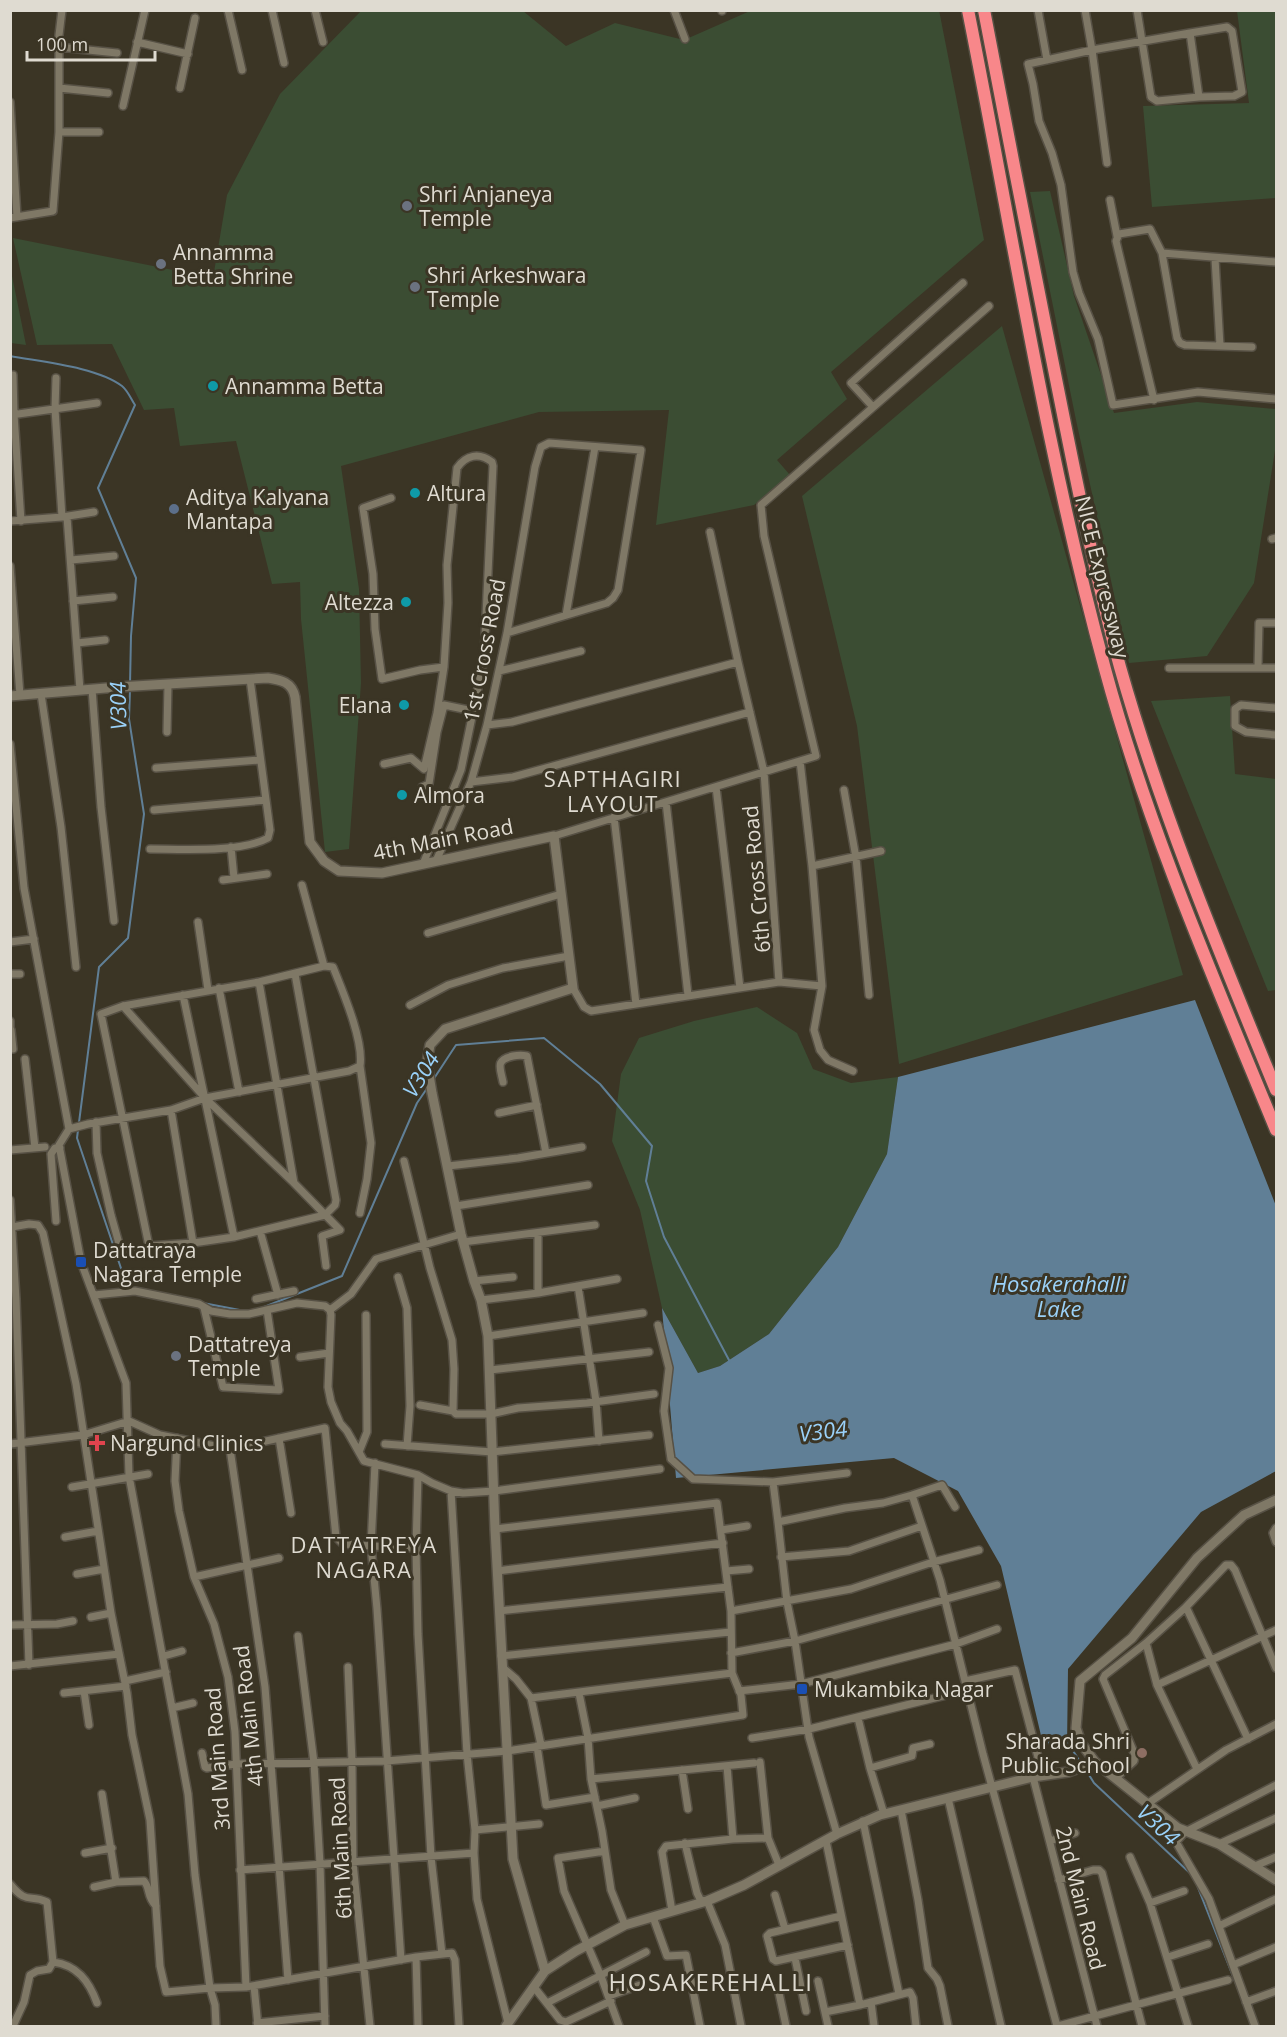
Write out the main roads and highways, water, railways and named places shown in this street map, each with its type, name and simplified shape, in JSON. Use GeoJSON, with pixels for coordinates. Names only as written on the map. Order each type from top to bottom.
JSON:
{"type":"FeatureCollection","features":[{"type":"Feature","properties":{"kind":"highway","name":"NICE Expressway"},"geometry":{"type":"LineString","coordinates":[[968,10],[1047,422],[1105,670],[1164,851],[1276,1130]]}},
{"type":"Feature","properties":{"kind":"highway","name":"NICE Expressway"},"geometry":{"type":"LineString","coordinates":[[984,10],[1086,532],[1120,668],[1179,845],[1217,946],[1276,1090]]}},
{"type":"Feature","properties":{"kind":"water","name":"Hosakerahalli Lake"},"geometry":{"type":"Polygon","coordinates":[[[1195,1000],[1276,1206],[1276,1471],[1201,1512],[1068,1669],[1067,1747],[1043,1744],[1001,1566],[958,1491],[894,1458],[676,1478],[662,1308],[698,1373],[720,1366],[769,1334],[838,1247],[887,1154],[898,1077],[1195,1000]]]}},
{"type":"Feature","properties":{"kind":"waterway","name":"V304"},"geometry":{"type":"LineString","coordinates":[[10,356],[69,366],[98,374],[122,386],[135,405],[98,488],[136,578],[130,684]]}},
{"type":"Feature","properties":{"kind":"waterway","name":"V304"},"geometry":{"type":"LineString","coordinates":[[130,690],[129,719],[144,814],[128,938],[99,967],[77,1138],[128,1289],[130,1289]]}},
{"type":"Feature","properties":{"kind":"waterway","name":"V304"},"geometry":{"type":"LineString","coordinates":[[433,1080],[456,1045],[544,1038],[600,1084],[652,1146],[646,1181],[664,1237],[730,1362]]}},
{"type":"Feature","properties":{"kind":"waterway","name":"V304"},"geometry":{"type":"LineString","coordinates":[[264,1307],[342,1276],[417,1103],[428,1087]]}},
{"type":"Feature","properties":{"kind":"waterway","name":"V304"},"geometry":{"type":"LineString","coordinates":[[203,1303],[245,1311]]}},
{"type":"Feature","properties":{"kind":"waterway","name":"V304"},"geometry":{"type":"LineString","coordinates":[[1066,1740],[1081,1763]]}},
{"type":"Feature","properties":{"kind":"waterway","name":"V304"},"geometry":{"type":"LineString","coordinates":[[1086,1770],[1094,1783],[1192,1875]]}},
{"type":"Feature","properties":{"kind":"waterway","name":"V304"},"geometry":{"type":"LineString","coordinates":[[1195,1880],[1238,1989]]}},
{"type":"Feature","properties":{"kind":"place","name":"Shri Anjaneya Temple"},"geometry":{"type":"Point","coordinates":[407,206]}},
{"type":"Feature","properties":{"kind":"place","name":"Annamma Betta Shrine"},"geometry":{"type":"Point","coordinates":[161,264]}},
{"type":"Feature","properties":{"kind":"place","name":"Shri Arkeshwara Temple"},"geometry":{"type":"Point","coordinates":[415,287]}},
{"type":"Feature","properties":{"kind":"place","name":"Annamma Betta"},"geometry":{"type":"Point","coordinates":[213,386]}},
{"type":"Feature","properties":{"kind":"place","name":"Altura"},"geometry":{"type":"Point","coordinates":[415,493]}},
{"type":"Feature","properties":{"kind":"place","name":"Aditya Kalyana Mantapa"},"geometry":{"type":"Point","coordinates":[174,509]}},
{"type":"Feature","properties":{"kind":"place","name":"Altezza"},"geometry":{"type":"Point","coordinates":[406,602]}},
{"type":"Feature","properties":{"kind":"place","name":"Elana"},"geometry":{"type":"Point","coordinates":[404,705]}},
{"type":"Feature","properties":{"kind":"place","name":"Almora"},"geometry":{"type":"Point","coordinates":[402,795]}},
{"type":"Feature","properties":{"kind":"place","name":"Dattatraya Nagara Temple"},"geometry":{"type":"Point","coordinates":[81,1262]}},
{"type":"Feature","properties":{"kind":"place","name":"Dattatreya Temple"},"geometry":{"type":"Point","coordinates":[176,1356]}},
{"type":"Feature","properties":{"kind":"place","name":"Nargund Clinics"},"geometry":{"type":"Point","coordinates":[97,1443]}},
{"type":"Feature","properties":{"kind":"place","name":"Mukambika Nagar"},"geometry":{"type":"Point","coordinates":[802,1689]}},
{"type":"Feature","properties":{"kind":"place","name":"Sharada Shri Public School"},"geometry":{"type":"Point","coordinates":[1142,1753]}},
{"type":"Feature","properties":{"kind":"district","name":"SAPTHAGIRI LAYOUT"},"geometry":{"type":"Point","coordinates":[613,790]}},
{"type":"Feature","properties":{"kind":"district","name":"DATTATREYA NAGARA"},"geometry":{"type":"Point","coordinates":[364,1556]}},
{"type":"Feature","properties":{"kind":"district","name":"HOSAKEREHALLI"},"geometry":{"type":"Point","coordinates":[711,1981]}}]}
